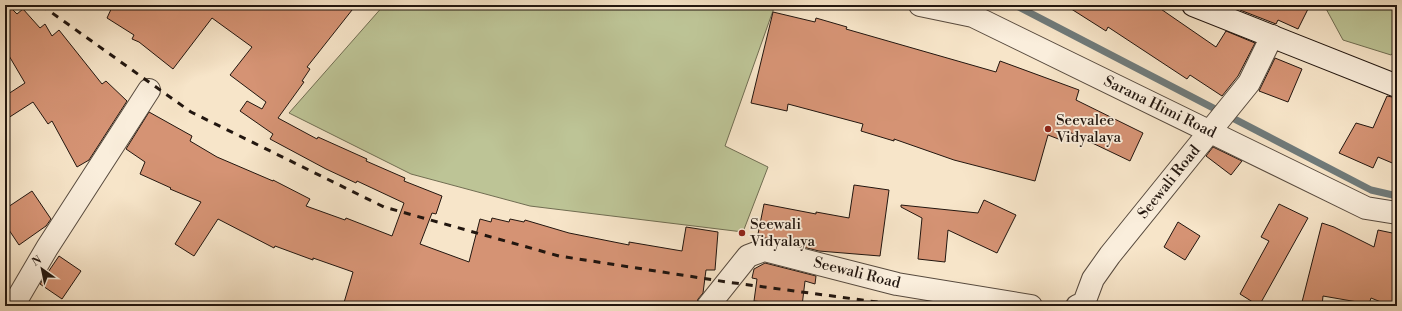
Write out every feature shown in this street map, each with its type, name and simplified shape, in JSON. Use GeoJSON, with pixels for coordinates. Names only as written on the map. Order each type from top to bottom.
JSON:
{"type":"FeatureCollection","features":[{"type":"Feature","properties":{"kind":"street","name":"Sarana Himi Road"},"geometry":{"type":"LineString","coordinates":[[920,5],[973,16],[1213,128],[1366,208],[1397,213]]}},
{"type":"Feature","properties":{"kind":"street"},"geometry":{"type":"LineString","coordinates":[[1193,5],[1397,86]]}},
{"type":"Feature","properties":{"kind":"street","name":"Seewali Road"},"geometry":{"type":"LineString","coordinates":[[1085,305],[1093,279],[1110,255],[1249,83],[1272,36]]}},
{"type":"Feature","properties":{"kind":"street"},"geometry":{"type":"LineString","coordinates":[[13,306],[47,248],[149,90]]}},
{"type":"Feature","properties":{"kind":"street","name":"Seewali Road"},"geometry":{"type":"LineString","coordinates":[[708,306],[748,256],[764,250],[897,284],[1030,306]]}},
{"type":"Feature","properties":{"kind":"green space"},"geometry":{"type":"Polygon","coordinates":[[[384,5],[775,5],[725,146],[768,167],[743,232],[530,206],[411,174],[289,113],[384,5]]]}},
{"type":"Feature","properties":{"kind":"green space"},"geometry":{"type":"Polygon","coordinates":[[[1324,5],[1397,5],[1397,48],[1391,55],[1343,40],[1324,5]]]}},
{"type":"Feature","properties":{"kind":"building"},"geometry":{"type":"Polygon","coordinates":[[[5,5],[8,5],[17,14],[23,9],[40,28],[45,24],[52,36],[59,30],[102,84],[106,81],[127,101],[89,160],[77,167],[52,121],[48,124],[33,102],[5,120],[5,96],[25,83],[5,49],[5,5]]]}},
{"type":"Feature","properties":{"kind":"building"},"geometry":{"type":"Polygon","coordinates":[[[113,5],[356,5],[307,67],[310,69],[302,81],[304,82],[278,118],[317,139],[318,137],[367,159],[366,161],[405,178],[404,181],[442,196],[436,214],[432,213],[420,244],[469,262],[480,219],[491,222],[492,218],[509,222],[510,219],[524,222],[525,220],[569,233],[629,245],[629,242],[682,251],[686,227],[718,232],[715,270],[706,270],[703,293],[698,299],[696,306],[343,306],[353,272],[313,258],[313,260],[275,246],[274,248],[218,219],[194,256],[175,244],[201,202],[140,174],[145,162],[126,149],[149,112],[192,136],[190,141],[217,157],[273,180],[310,199],[306,206],[345,220],[346,218],[392,236],[404,203],[357,181],[356,183],[326,169],[270,139],[273,134],[240,111],[247,101],[262,109],[266,102],[230,75],[252,47],[212,18],[173,69],[139,42],[132,39],[134,35],[107,18],[113,5]]]}},
{"type":"Feature","properties":{"kind":"building"},"geometry":{"type":"Polygon","coordinates":[[[1065,5],[1155,5],[1216,47],[1226,31],[1255,43],[1238,76],[1222,96],[1190,75],[1187,79],[1108,27],[1106,31],[1065,5]]]}},
{"type":"Feature","properties":{"kind":"building"},"geometry":{"type":"Polygon","coordinates":[[[1243,5],[1310,5],[1298,29],[1278,20],[1276,24],[1240,10],[1243,5]]]}},
{"type":"Feature","properties":{"kind":"building"},"geometry":{"type":"Polygon","coordinates":[[[773,12],[815,22],[816,18],[847,27],[846,29],[996,72],[1000,61],[1079,90],[1076,100],[1143,133],[1130,161],[1065,130],[1061,140],[1048,135],[1035,181],[954,160],[894,139],[894,141],[861,131],[863,124],[788,104],[787,111],[751,103],[773,12]]]}},
{"type":"Feature","properties":{"kind":"building"},"geometry":{"type":"Polygon","coordinates":[[[1275,58],[1302,69],[1288,102],[1259,91],[1275,58]]]}},
{"type":"Feature","properties":{"kind":"building"},"geometry":{"type":"Polygon","coordinates":[[[1387,96],[1397,98],[1397,165],[1378,157],[1373,168],[1339,153],[1356,123],[1373,128],[1387,96]]]}},
{"type":"Feature","properties":{"kind":"building"},"geometry":{"type":"Polygon","coordinates":[[[1213,147],[1242,161],[1231,175],[1206,156],[1213,147]]]}},
{"type":"Feature","properties":{"kind":"building"},"geometry":{"type":"Polygon","coordinates":[[[854,185],[889,190],[880,256],[819,251],[767,238],[757,239],[764,204],[816,214],[816,212],[849,218],[854,185]]]}},
{"type":"Feature","properties":{"kind":"building"},"geometry":{"type":"Polygon","coordinates":[[[32,191],[51,219],[46,226],[19,245],[5,224],[5,209],[32,191]]]}},
{"type":"Feature","properties":{"kind":"building"},"geometry":{"type":"Polygon","coordinates":[[[984,200],[1016,215],[997,253],[948,230],[945,262],[918,259],[922,218],[901,207],[901,205],[978,213],[984,200]]]}},
{"type":"Feature","properties":{"kind":"building"},"geometry":{"type":"Polygon","coordinates":[[[1279,204],[1308,218],[1259,306],[1240,294],[1269,241],[1261,237],[1279,204]]]}},
{"type":"Feature","properties":{"kind":"building"},"geometry":{"type":"Polygon","coordinates":[[[1178,222],[1200,236],[1185,260],[1164,247],[1178,222]]]}},
{"type":"Feature","properties":{"kind":"building"},"geometry":{"type":"Polygon","coordinates":[[[1322,223],[1334,227],[1374,247],[1378,230],[1397,234],[1397,306],[1391,306],[1371,298],[1369,304],[1323,296],[1322,306],[1301,306],[1322,223]]]}},
{"type":"Feature","properties":{"kind":"building"},"geometry":{"type":"Polygon","coordinates":[[[59,256],[81,271],[62,299],[40,284],[59,256]]]}},
{"type":"Feature","properties":{"kind":"building"},"geometry":{"type":"Polygon","coordinates":[[[765,263],[816,276],[815,284],[805,281],[802,306],[779,306],[780,304],[754,301],[757,279],[752,278],[754,269],[765,263]]]}},
{"type":"Feature","properties":{"kind":"waterway"},"geometry":{"type":"LineString","coordinates":[[1015,5],[1371,190],[1397,196]]}},
{"type":"Feature","properties":{"kind":"railway"},"geometry":{"type":"LineString","coordinates":[[41,5],[191,112],[384,207],[559,256],[727,282],[907,306]]}},
{"type":"Feature","properties":{"kind":"place","name":"Seevalee Vidyalaya"},"geometry":{"type":"Point","coordinates":[1048,129]}},
{"type":"Feature","properties":{"kind":"place","name":"Seewali Vidyalaya"},"geometry":{"type":"Point","coordinates":[742,233]}}]}
